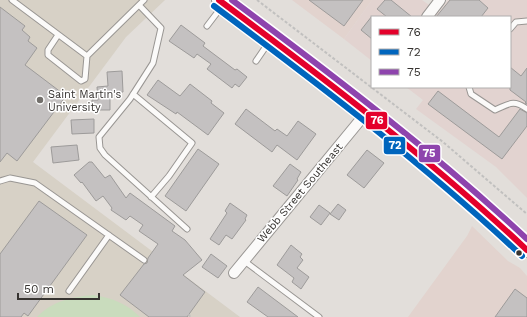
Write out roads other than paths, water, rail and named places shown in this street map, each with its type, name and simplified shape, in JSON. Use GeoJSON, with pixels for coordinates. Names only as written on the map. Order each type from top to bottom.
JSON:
{"type":"FeatureCollection","features":[{"type":"Feature","properties":{"kind":"main road"},"geometry":{"type":"LineString","coordinates":[[222,2],[436,168],[497,221],[527,250]]}},
{"type":"Feature","properties":{"kind":"street"},"geometry":{"type":"LineString","coordinates":[[428,16],[440,0]]}},
{"type":"Feature","properties":{"kind":"street","name":"Webb Street Southeast"},"geometry":{"type":"LineString","coordinates":[[234,273],[243,260],[293,204],[366,113]]}},
{"type":"Feature","properties":{"kind":"lane"},"geometry":{"type":"LineString","coordinates":[[12,0],[87,56]]}},
{"type":"Feature","properties":{"kind":"lane"},"geometry":{"type":"LineString","coordinates":[[58,35],[48,50],[48,55],[81,81],[85,79],[87,56],[144,0]]}},
{"type":"Feature","properties":{"kind":"lane"},"geometry":{"type":"LineString","coordinates":[[207,26],[222,2]]}},
{"type":"Feature","properties":{"kind":"lane"},"geometry":{"type":"LineString","coordinates":[[139,5],[161,28],[153,63],[133,94],[100,137],[100,148],[105,155],[187,229]]}},
{"type":"Feature","properties":{"kind":"lane"},"geometry":{"type":"LineString","coordinates":[[511,28],[516,22],[527,21]]}},
{"type":"Feature","properties":{"kind":"lane"},"geometry":{"type":"LineString","coordinates":[[256,61],[271,39]]}},
{"type":"Feature","properties":{"kind":"lane"},"geometry":{"type":"LineString","coordinates":[[469,88],[471,94],[495,110],[511,103],[520,104],[527,109]]}},
{"type":"Feature","properties":{"kind":"lane"},"geometry":{"type":"LineString","coordinates":[[133,94],[192,143],[169,176],[151,197]]}},
{"type":"Feature","properties":{"kind":"lane"},"geometry":{"type":"LineString","coordinates":[[0,181],[10,178],[35,183],[144,260]]}},
{"type":"Feature","properties":{"kind":"lane"},"geometry":{"type":"LineString","coordinates":[[69,291],[109,235]]}},
{"type":"Feature","properties":{"kind":"lane"},"geometry":{"type":"LineString","coordinates":[[243,260],[319,317]]}},
{"type":"Feature","properties":{"kind":"place","name":"Saint Martin's University"},"geometry":{"type":"Point","coordinates":[40,100]}}]}
